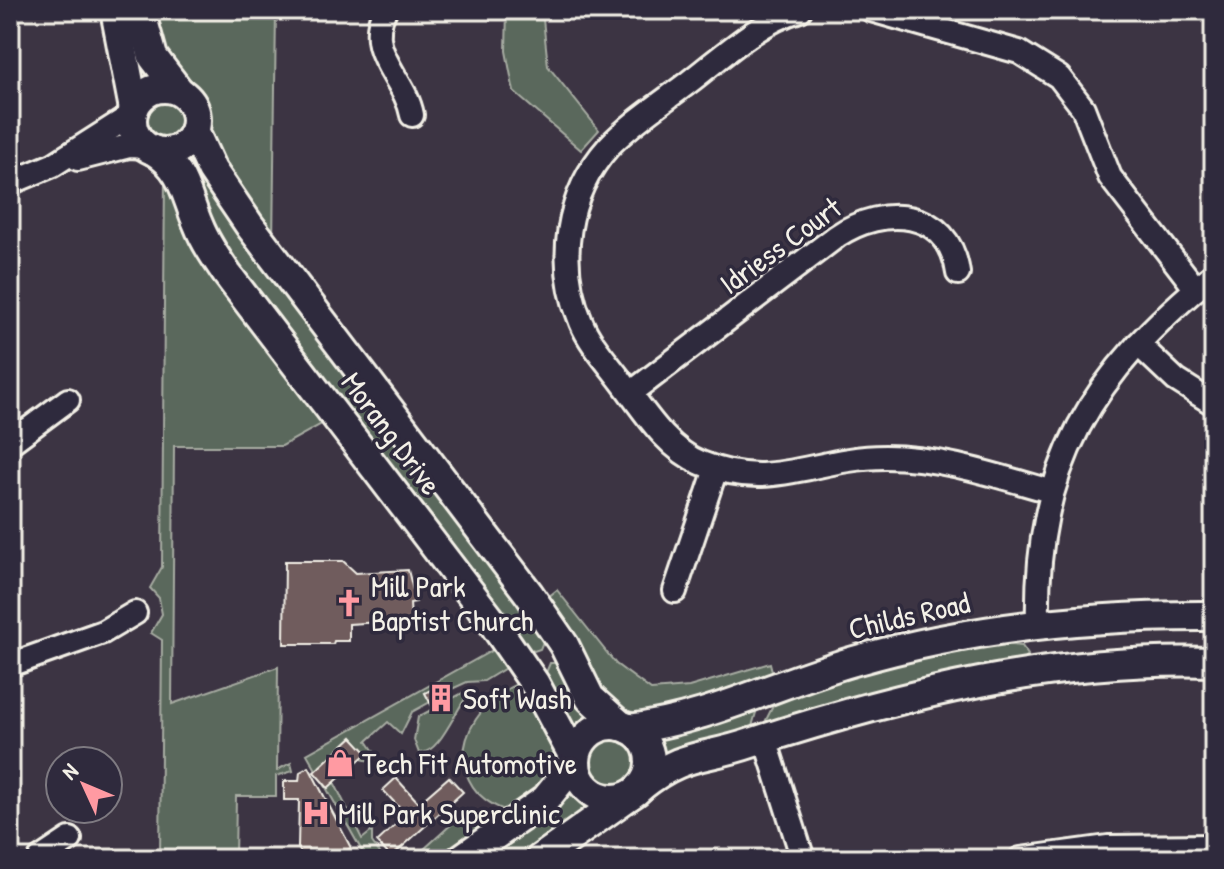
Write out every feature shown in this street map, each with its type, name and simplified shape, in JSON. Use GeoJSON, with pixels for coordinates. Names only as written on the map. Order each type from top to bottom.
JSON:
{"type":"FeatureCollection","features":[{"type":"Feature","properties":{"kind":"main road"},"geometry":{"type":"LineString","coordinates":[[121,10],[196,113],[194,131],[182,147],[163,152],[150,148],[135,133],[121,10]]}},
{"type":"Feature","properties":{"kind":"main road"},"geometry":{"type":"LineString","coordinates":[[133,112],[152,90],[179,91]]}},
{"type":"Feature","properties":{"kind":"main road","name":"Morang Drive"},"geometry":{"type":"LineString","coordinates":[[194,131],[212,170],[243,217],[520,581],[564,645],[590,698],[625,727]]}},
{"type":"Feature","properties":{"kind":"main road","name":"Morang Drive"},"geometry":{"type":"LineString","coordinates":[[150,148],[170,162],[182,178],[198,225],[227,274],[526,669],[576,762]]}},
{"type":"Feature","properties":{"kind":"main road","name":"Childs Road"},"geometry":{"type":"LineString","coordinates":[[625,727],[692,719],[780,685],[910,647],[1044,624],[1152,616],[1214,616]]}},
{"type":"Feature","properties":{"kind":"main road"},"geometry":{"type":"LineString","coordinates":[[1044,624],[1050,670]]}},
{"type":"Feature","properties":{"kind":"main road"},"geometry":{"type":"LineString","coordinates":[[526,669],[564,645]]}},
{"type":"Feature","properties":{"kind":"main road"},"geometry":{"type":"LineString","coordinates":[[540,859],[682,758],[765,739],[876,703],[956,684],[1050,670],[1145,662],[1214,662]]}},
{"type":"Feature","properties":{"kind":"main road"},"geometry":{"type":"LineString","coordinates":[[765,739],[762,711],[780,685]]}},
{"type":"Feature","properties":{"kind":"main road"},"geometry":{"type":"LineString","coordinates":[[461,859],[545,800],[576,762],[578,750],[591,733],[611,725],[625,727],[638,735],[649,755],[650,766],[635,790],[606,798],[594,794],[585,786],[576,762]]}},
{"type":"Feature","properties":{"kind":"street"},"geometry":{"type":"LineString","coordinates":[[385,10],[379,27],[380,51],[406,93],[412,115]]}},
{"type":"Feature","properties":{"kind":"street"},"geometry":{"type":"LineString","coordinates":[[800,10],[756,32],[625,131],[599,159],[575,203],[567,250],[577,308],[588,336],[676,447],[697,462],[716,469],[763,477],[861,458],[907,458],[952,465],[1050,491]]}},
{"type":"Feature","properties":{"kind":"street"},"geometry":{"type":"LineString","coordinates":[[871,10],[1019,52],[1059,77],[1083,108],[1115,184],[1196,289]]}},
{"type":"Feature","properties":{"kind":"street"},"geometry":{"type":"LineString","coordinates":[[53,165],[133,112]]}},
{"type":"Feature","properties":{"kind":"street"},"geometry":{"type":"LineString","coordinates":[[10,183],[53,165],[129,146],[150,148]]}},
{"type":"Feature","properties":{"kind":"street","name":"Idriess Court"},"geometry":{"type":"LineString","coordinates":[[631,393],[837,236],[869,219],[899,216],[926,224],[950,244],[958,273]]}},
{"type":"Feature","properties":{"kind":"street"},"geometry":{"type":"LineString","coordinates":[[1044,624],[1040,543],[1050,491],[1091,406],[1138,344],[1214,274]]}},
{"type":"Feature","properties":{"kind":"street"},"geometry":{"type":"LineString","coordinates":[[1138,344],[1176,380],[1214,404]]}},
{"type":"Feature","properties":{"kind":"street"},"geometry":{"type":"LineString","coordinates":[[10,443],[68,400]]}},
{"type":"Feature","properties":{"kind":"street"},"geometry":{"type":"LineString","coordinates":[[675,591],[716,469]]}},
{"type":"Feature","properties":{"kind":"street"},"geometry":{"type":"LineString","coordinates":[[10,665],[103,632],[135,613]]}},
{"type":"Feature","properties":{"kind":"street"},"geometry":{"type":"LineString","coordinates":[[765,739],[803,859]]}},
{"type":"Feature","properties":{"kind":"street"},"geometry":{"type":"LineString","coordinates":[[40,859],[70,839]]}},
{"type":"Feature","properties":{"kind":"street"},"geometry":{"type":"LineString","coordinates":[[1020,859],[1108,847],[1203,850]]}},
{"type":"Feature","properties":{"kind":"green space"},"geometry":{"type":"Polygon","coordinates":[[[152,10],[276,10],[273,245],[237,194],[207,126],[203,103],[172,69],[152,10]]]}},
{"type":"Feature","properties":{"kind":"green space"},"geometry":{"type":"Polygon","coordinates":[[[507,10],[542,10],[548,66],[599,130],[581,150],[514,92],[506,51],[507,10]]]}},
{"type":"Feature","properties":{"kind":"green space"},"geometry":{"type":"Polygon","coordinates":[[[165,98],[181,104],[187,120],[181,136],[165,142],[149,136],[143,120],[149,104],[165,98]]]}},
{"type":"Feature","properties":{"kind":"green space"},"geometry":{"type":"Polygon","coordinates":[[[192,153],[493,558],[544,639],[540,649],[534,651],[522,646],[229,262],[180,159],[192,153]]]}},
{"type":"Feature","properties":{"kind":"green space"},"geometry":{"type":"Polygon","coordinates":[[[165,172],[329,420],[282,446],[174,446],[172,704],[278,667],[277,770],[291,763],[293,771],[276,776],[276,796],[236,796],[235,859],[160,859],[162,640],[151,633],[162,614],[159,598],[150,588],[162,567],[165,172]]]}},
{"type":"Feature","properties":{"kind":"green space"},"geometry":{"type":"Polygon","coordinates":[[[557,590],[616,664],[651,690],[689,687],[770,663],[774,679],[645,715],[608,706],[543,601],[557,590]]]}},
{"type":"Feature","properties":{"kind":"green space"},"geometry":{"type":"Polygon","coordinates":[[[1000,644],[1022,646],[1028,655],[1023,661],[770,724],[766,720],[775,702],[861,667],[1000,644]]]}},
{"type":"Feature","properties":{"kind":"green space"},"geometry":{"type":"Polygon","coordinates":[[[500,646],[507,667],[484,681],[467,682],[441,694],[436,687],[425,693],[430,702],[412,712],[401,734],[388,722],[367,741],[375,753],[370,761],[361,759],[366,753],[352,737],[320,766],[335,784],[362,839],[372,831],[372,842],[384,859],[359,859],[357,854],[362,851],[307,754],[500,646]]]}},
{"type":"Feature","properties":{"kind":"green space"},"geometry":{"type":"Polygon","coordinates":[[[550,663],[558,663],[591,715],[575,725],[571,724],[545,675],[550,663]]]}},
{"type":"Feature","properties":{"kind":"green space"},"geometry":{"type":"Polygon","coordinates":[[[521,682],[548,722],[561,764],[513,813],[489,802],[473,787],[465,769],[464,749],[470,729],[482,711],[499,694],[521,682]]]}},
{"type":"Feature","properties":{"kind":"green space"},"geometry":{"type":"Polygon","coordinates":[[[466,691],[468,695],[440,739],[426,752],[419,753],[414,740],[418,717],[466,691]]]}},
{"type":"Feature","properties":{"kind":"green space"},"geometry":{"type":"Polygon","coordinates":[[[759,702],[751,730],[664,755],[660,737],[759,702]]]}},
{"type":"Feature","properties":{"kind":"green space"},"geometry":{"type":"Polygon","coordinates":[[[613,739],[629,746],[636,762],[629,778],[613,785],[597,778],[590,762],[597,746],[613,739]]]}},
{"type":"Feature","properties":{"kind":"green space"},"geometry":{"type":"Polygon","coordinates":[[[571,790],[593,811],[527,859],[474,859],[571,790]]]}},
{"type":"Feature","properties":{"kind":"green space"},"geometry":{"type":"Polygon","coordinates":[[[471,817],[496,825],[449,859],[413,859],[454,822],[471,817]]]}},
{"type":"Feature","properties":{"kind":"building","name":"Mill Park Baptist Church"},"geometry":{"type":"Polygon","coordinates":[[[285,561],[343,561],[356,573],[408,570],[416,602],[410,603],[411,620],[349,624],[349,641],[284,644],[285,561]]]}},
{"type":"Feature","properties":{"kind":"building","name":"Soft Wash"},"geometry":{"type":"Polygon","coordinates":[[[437,687],[446,703],[434,710],[425,693],[437,687]]]}},
{"type":"Feature","properties":{"kind":"building","name":"Tech Fit Automotive"},"geometry":{"type":"Polygon","coordinates":[[[352,737],[367,753],[328,788],[314,772],[352,737]]]}},
{"type":"Feature","properties":{"kind":"building","name":"Mill Park Superclinic"},"geometry":{"type":"Polygon","coordinates":[[[309,767],[351,848],[333,859],[305,859],[298,848],[299,800],[284,800],[284,781],[299,781],[300,772],[309,767]]]}},
{"type":"Feature","properties":{"kind":"building"},"geometry":{"type":"Polygon","coordinates":[[[449,777],[463,792],[391,857],[377,842],[406,815],[383,790],[396,778],[419,803],[449,777]]]}},
{"type":"Feature","properties":{"kind":"place","name":"Mill Park Baptist Church"},"geometry":{"type":"Point","coordinates":[349,603]}},
{"type":"Feature","properties":{"kind":"place","name":"Soft Wash"},"geometry":{"type":"Point","coordinates":[441,698]}},
{"type":"Feature","properties":{"kind":"place","name":"Tech Fit Automotive"},"geometry":{"type":"Point","coordinates":[340,763]}},
{"type":"Feature","properties":{"kind":"place","name":"Mill Park Superclinic"},"geometry":{"type":"Point","coordinates":[316,813]}}]}
